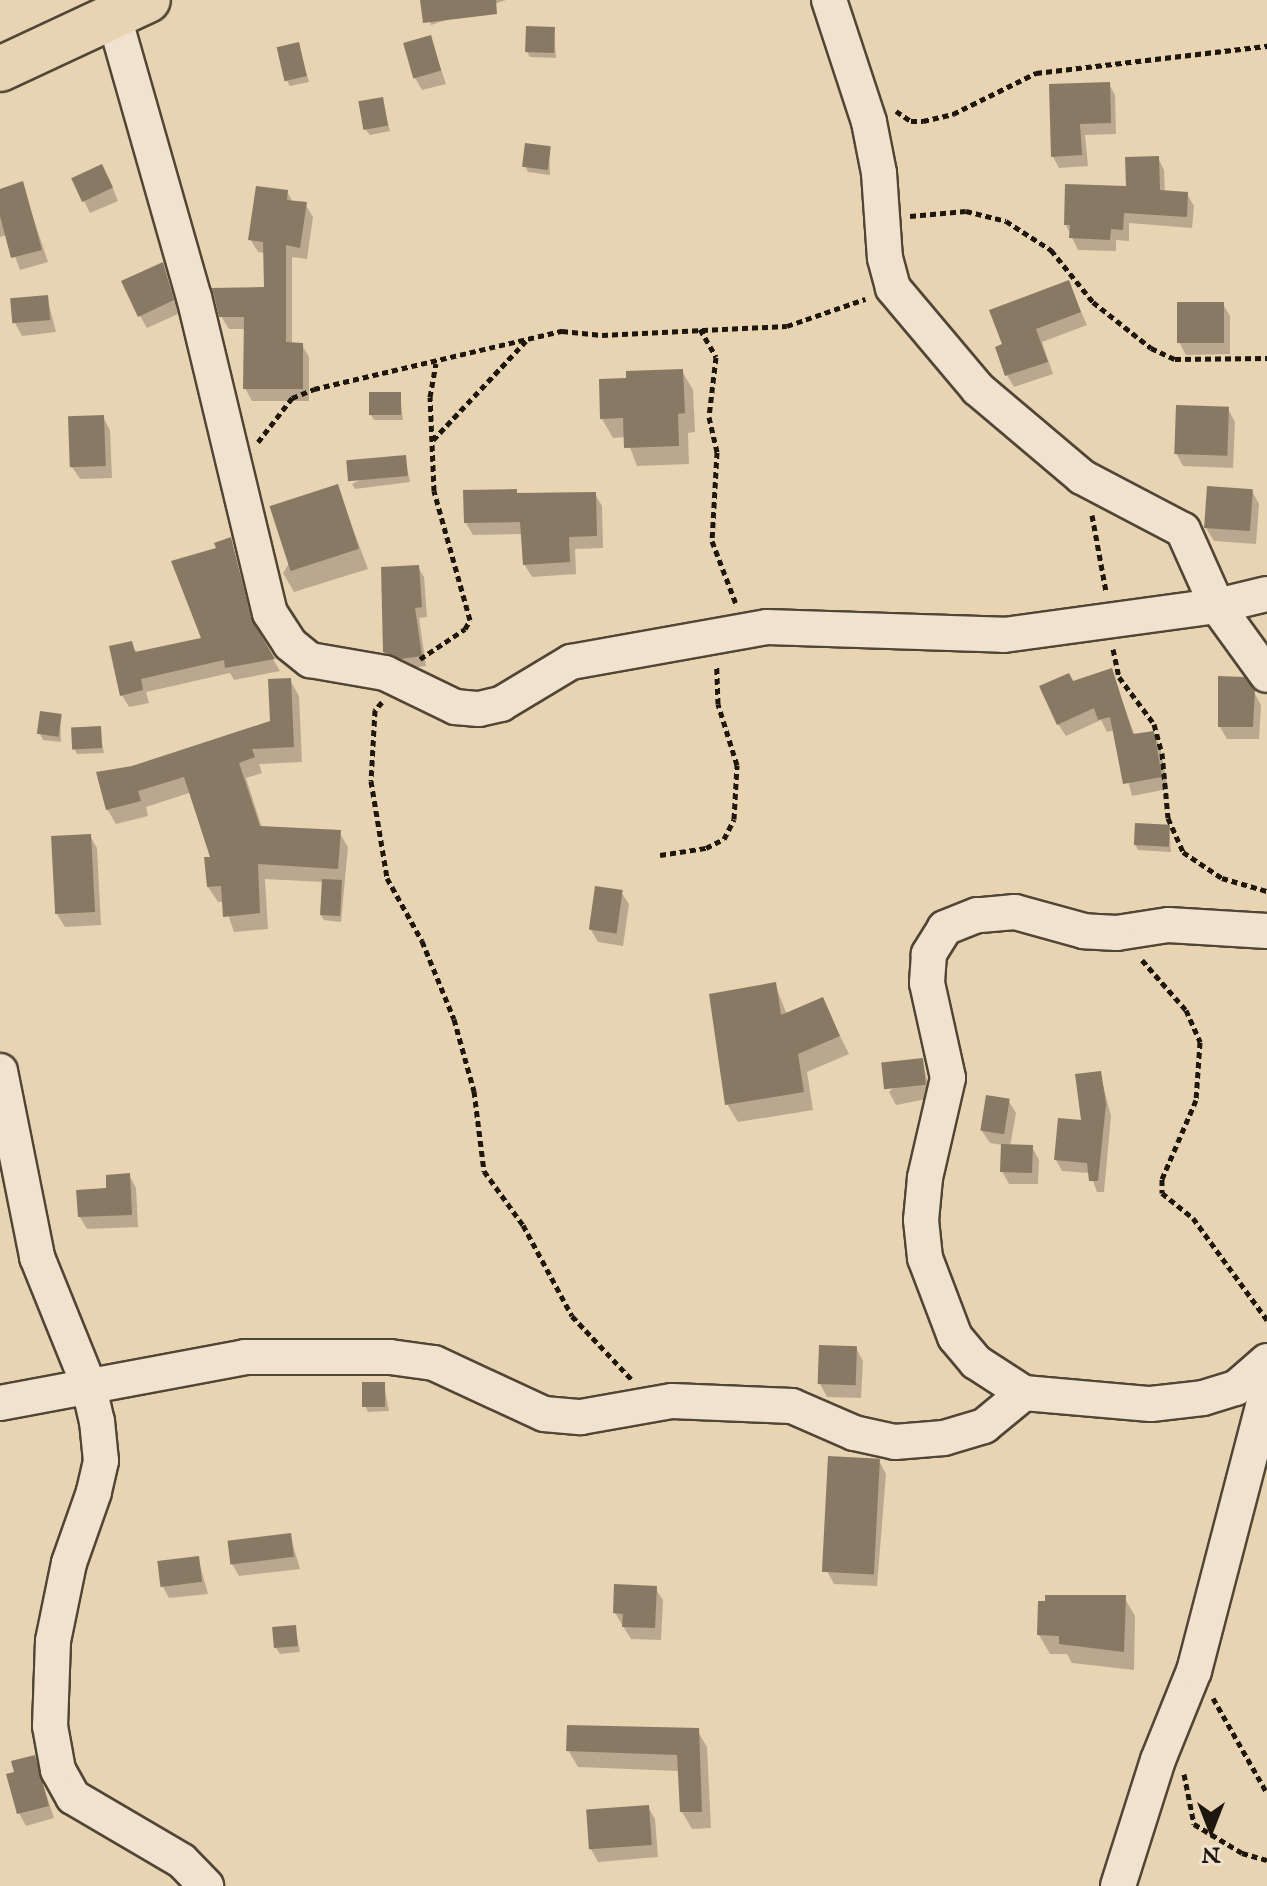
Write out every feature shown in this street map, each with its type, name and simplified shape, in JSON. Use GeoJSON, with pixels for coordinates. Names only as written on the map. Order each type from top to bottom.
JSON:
{"type":"FeatureCollection","features":[{"type":"Feature","properties":{"kind":"main road"},"geometry":{"type":"LineString","coordinates":[[0,69],[131,8]]}},
{"type":"Feature","properties":{"kind":"street"},"geometry":{"type":"LineString","coordinates":[[829,0],[862,97],[879,173],[881,221],[893,288],[978,389],[1082,477],[1183,530],[1217,606],[1267,675]]}},
{"type":"Feature","properties":{"kind":"street"},"geometry":{"type":"LineString","coordinates":[[131,8],[194,297],[270,613],[290,644],[310,660],[398,679],[455,707],[479,709],[521,694],[571,662],[739,633],[1004,635],[1111,617],[1217,606],[1267,594]]}},
{"type":"Feature","properties":{"kind":"street"},"geometry":{"type":"LineString","coordinates":[[1267,931],[1168,925],[1117,933],[1084,931],[1015,912],[977,915],[945,928],[929,954],[927,983],[948,1078],[925,1178],[925,1258],[955,1337],[976,1362],[1024,1393],[1151,1404],[1203,1398],[1236,1388],[1267,1361]]}},
{"type":"Feature","properties":{"kind":"street"},"geometry":{"type":"LineString","coordinates":[[0,1071],[37,1257],[88,1383],[101,1461],[53,1641],[50,1726],[58,1770],[73,1797],[182,1861],[206,1886]]}},
{"type":"Feature","properties":{"kind":"street"},"geometry":{"type":"LineString","coordinates":[[0,1403],[88,1383],[245,1357],[390,1357],[434,1363],[544,1414],[581,1417],[672,1401],[792,1406],[854,1433],[895,1442],[944,1438],[984,1426],[1024,1393]]}},
{"type":"Feature","properties":{"kind":"street"},"geometry":{"type":"LineString","coordinates":[[1118,1886],[1158,1760],[1194,1671],[1267,1390]]}},
{"type":"Feature","properties":{"kind":"path"},"geometry":{"type":"LineString","coordinates":[[862,97],[911,121],[923,121],[953,114],[1036,73],[1267,46]]}},
{"type":"Feature","properties":{"kind":"path"},"geometry":{"type":"LineString","coordinates":[[881,221],[966,211],[1006,221],[1051,250],[1093,302],[1151,348],[1175,359],[1267,358]]}},
{"type":"Feature","properties":{"kind":"path"},"geometry":{"type":"LineString","coordinates":[[236,471],[292,398],[314,389],[436,364],[562,331],[602,335],[787,326],[893,288]]}},
{"type":"Feature","properties":{"kind":"path"},"geometry":{"type":"LineString","coordinates":[[660,855],[706,848],[724,839],[734,819],[737,765],[718,704],[717,668],[722,647],[739,633],[712,541],[717,452],[709,417],[716,357],[700,329]]}},
{"type":"Feature","properties":{"kind":"path"},"geometry":{"type":"LineString","coordinates":[[432,441],[528,340]]}},
{"type":"Feature","properties":{"kind":"path"},"geometry":{"type":"LineString","coordinates":[[436,364],[430,397],[434,491],[470,620],[465,629],[398,679],[375,710],[370,748],[377,826],[387,878],[422,941],[454,1019],[474,1091],[484,1171],[523,1225],[581,1326],[639,1385],[672,1401]]}},
{"type":"Feature","properties":{"kind":"path"},"geometry":{"type":"LineString","coordinates":[[1082,477],[1111,617],[1119,677],[1146,710],[1162,753],[1164,801],[1173,837],[1183,852],[1222,878],[1267,891]]}},
{"type":"Feature","properties":{"kind":"path"},"geometry":{"type":"LineString","coordinates":[[1117,933],[1186,1010],[1200,1042],[1196,1100],[1162,1179],[1165,1201],[1193,1218],[1267,1320]]}},
{"type":"Feature","properties":{"kind":"path"},"geometry":{"type":"LineString","coordinates":[[1194,1671],[1267,1793]]}},
{"type":"Feature","properties":{"kind":"path"},"geometry":{"type":"LineString","coordinates":[[1180,1766],[1189,1787],[1194,1824],[1242,1853],[1267,1860]]}},
{"type":"Feature","properties":{"kind":"building"},"geometry":{"type":"Polygon","coordinates":[[[420,0],[496,0],[497,14],[423,23],[420,0]]]}},
{"type":"Feature","properties":{"kind":"building"},"geometry":{"type":"Polygon","coordinates":[[[526,26],[555,27],[554,53],[525,52],[526,26]]]}},
{"type":"Feature","properties":{"kind":"building"},"geometry":{"type":"Polygon","coordinates":[[[431,35],[441,71],[413,79],[403,43],[431,35]]]}},
{"type":"Feature","properties":{"kind":"building"},"geometry":{"type":"Polygon","coordinates":[[[299,42],[307,76],[284,81],[277,47],[299,42]]]}},
{"type":"Feature","properties":{"kind":"building"},"geometry":{"type":"Polygon","coordinates":[[[1110,82],[1111,123],[1080,124],[1082,155],[1051,157],[1049,84],[1110,82]]]}},
{"type":"Feature","properties":{"kind":"building"},"geometry":{"type":"Polygon","coordinates":[[[383,97],[388,126],[363,130],[358,101],[383,97]]]}},
{"type":"Feature","properties":{"kind":"building"},"geometry":{"type":"Polygon","coordinates":[[[525,143],[551,146],[548,170],[522,167],[525,143]]]}},
{"type":"Feature","properties":{"kind":"building"},"geometry":{"type":"Polygon","coordinates":[[[1159,156],[1160,190],[1188,192],[1187,217],[1124,213],[1123,230],[1111,229],[1110,240],[1069,238],[1070,225],[1064,225],[1065,184],[1126,186],[1125,157],[1159,156]]]}},
{"type":"Feature","properties":{"kind":"building"},"geometry":{"type":"Polygon","coordinates":[[[102,164],[113,188],[82,202],[71,178],[102,164]]]}},
{"type":"Feature","properties":{"kind":"building"},"geometry":{"type":"Polygon","coordinates":[[[23,181],[42,250],[11,258],[0,216],[0,189],[23,181]]]}},
{"type":"Feature","properties":{"kind":"building"},"geometry":{"type":"Polygon","coordinates":[[[256,186],[288,190],[287,200],[307,202],[300,248],[286,245],[286,342],[303,343],[303,389],[243,389],[244,317],[219,317],[212,288],[264,287],[263,242],[248,240],[256,186]]]}},
{"type":"Feature","properties":{"kind":"building"},"geometry":{"type":"Polygon","coordinates":[[[163,262],[174,300],[138,317],[121,281],[163,262]]]}},
{"type":"Feature","properties":{"kind":"building"},"geometry":{"type":"Polygon","coordinates":[[[1069,280],[1081,312],[1036,329],[1048,362],[1005,376],[995,347],[1002,344],[989,310],[1069,280]]]}},
{"type":"Feature","properties":{"kind":"building"},"geometry":{"type":"Polygon","coordinates":[[[48,295],[50,320],[12,323],[10,298],[48,295]]]}},
{"type":"Feature","properties":{"kind":"building"},"geometry":{"type":"Polygon","coordinates":[[[1177,302],[1224,302],[1224,343],[1177,343],[1177,302]]]}},
{"type":"Feature","properties":{"kind":"building"},"geometry":{"type":"Polygon","coordinates":[[[683,369],[685,413],[678,414],[679,446],[624,448],[623,418],[600,419],[599,379],[626,378],[626,371],[683,369]]]}},
{"type":"Feature","properties":{"kind":"building"},"geometry":{"type":"Polygon","coordinates":[[[369,392],[401,392],[401,415],[369,415],[369,392]]]}},
{"type":"Feature","properties":{"kind":"building"},"geometry":{"type":"Polygon","coordinates":[[[1176,405],[1229,407],[1227,456],[1174,454],[1176,405]]]}},
{"type":"Feature","properties":{"kind":"building"},"geometry":{"type":"Polygon","coordinates":[[[104,415],[106,466],[70,467],[68,416],[104,415]]]}},
{"type":"Feature","properties":{"kind":"building"},"geometry":{"type":"Polygon","coordinates":[[[406,455],[408,476],[348,481],[346,460],[406,455]]]}},
{"type":"Feature","properties":{"kind":"building"},"geometry":{"type":"Polygon","coordinates":[[[338,484],[359,549],[291,571],[270,506],[338,484]]]}},
{"type":"Feature","properties":{"kind":"building"},"geometry":{"type":"Polygon","coordinates":[[[1207,486],[1253,489],[1250,531],[1204,528],[1207,486]]]}},
{"type":"Feature","properties":{"kind":"building"},"geometry":{"type":"Polygon","coordinates":[[[517,489],[517,493],[596,492],[597,536],[569,537],[570,562],[523,565],[520,522],[464,523],[463,490],[517,489]]]}},
{"type":"Feature","properties":{"kind":"building"},"geometry":{"type":"Polygon","coordinates":[[[231,537],[251,618],[275,659],[225,668],[224,660],[141,679],[143,690],[120,696],[109,646],[132,641],[135,652],[201,638],[171,561],[216,548],[214,543],[231,537]]]}},
{"type":"Feature","properties":{"kind":"building"},"geometry":{"type":"Polygon","coordinates":[[[419,565],[422,607],[415,608],[422,656],[401,659],[383,652],[381,567],[419,565]]]}},
{"type":"Feature","properties":{"kind":"building"},"geometry":{"type":"Polygon","coordinates":[[[1112,668],[1133,734],[1154,731],[1162,777],[1123,784],[1110,717],[1098,720],[1094,708],[1057,725],[1039,686],[1069,673],[1073,681],[1112,668]]]}},
{"type":"Feature","properties":{"kind":"building"},"geometry":{"type":"Polygon","coordinates":[[[1218,676],[1244,677],[1255,690],[1253,727],[1218,727],[1218,676]]]}},
{"type":"Feature","properties":{"kind":"building"},"geometry":{"type":"Polygon","coordinates":[[[291,678],[294,747],[252,749],[255,757],[239,763],[260,826],[341,830],[338,869],[258,864],[260,913],[223,917],[221,886],[207,887],[204,857],[210,857],[184,777],[138,791],[141,801],[106,810],[96,772],[132,766],[270,721],[268,679],[291,678]]]}},
{"type":"Feature","properties":{"kind":"building"},"geometry":{"type":"Polygon","coordinates":[[[40,711],[62,714],[59,737],[37,734],[40,711]]]}},
{"type":"Feature","properties":{"kind":"building"},"geometry":{"type":"Polygon","coordinates":[[[101,726],[102,748],[72,750],[71,728],[101,726]]]}},
{"type":"Feature","properties":{"kind":"building"},"geometry":{"type":"Polygon","coordinates":[[[1135,823],[1170,825],[1169,847],[1134,845],[1135,823]]]}},
{"type":"Feature","properties":{"kind":"building"},"geometry":{"type":"Polygon","coordinates":[[[91,834],[95,912],[55,914],[51,836],[91,834]]]}},
{"type":"Feature","properties":{"kind":"building"},"geometry":{"type":"Polygon","coordinates":[[[322,879],[342,880],[340,916],[320,915],[322,879]]]}},
{"type":"Feature","properties":{"kind":"building"},"geometry":{"type":"Polygon","coordinates":[[[595,886],[623,890],[617,933],[589,930],[595,886]]]}},
{"type":"Feature","properties":{"kind":"building"},"geometry":{"type":"Polygon","coordinates":[[[776,982],[781,1015],[823,997],[840,1036],[798,1054],[804,1092],[725,1105],[709,994],[776,982]]]}},
{"type":"Feature","properties":{"kind":"building"},"geometry":{"type":"Polygon","coordinates":[[[923,1058],[926,1085],[884,1089],[881,1062],[923,1058]]]}},
{"type":"Feature","properties":{"kind":"building"},"geometry":{"type":"Polygon","coordinates":[[[1101,1071],[1106,1104],[1098,1181],[1089,1181],[1087,1163],[1054,1160],[1058,1118],[1081,1120],[1075,1074],[1101,1071]]]}},
{"type":"Feature","properties":{"kind":"building"},"geometry":{"type":"Polygon","coordinates":[[[986,1095],[1010,1099],[1004,1134],[980,1131],[986,1095]]]}},
{"type":"Feature","properties":{"kind":"building"},"geometry":{"type":"Polygon","coordinates":[[[1001,1144],[1033,1145],[1032,1173],[1000,1172],[1001,1144]]]}},
{"type":"Feature","properties":{"kind":"building"},"geometry":{"type":"Polygon","coordinates":[[[130,1173],[132,1215],[78,1217],[76,1190],[106,1188],[106,1175],[130,1173]]]}},
{"type":"Feature","properties":{"kind":"building"},"geometry":{"type":"Polygon","coordinates":[[[819,1345],[857,1346],[856,1385],[818,1384],[819,1345]]]}},
{"type":"Feature","properties":{"kind":"building"},"geometry":{"type":"Polygon","coordinates":[[[362,1382],[385,1382],[385,1407],[362,1407],[362,1382]]]}},
{"type":"Feature","properties":{"kind":"building"},"geometry":{"type":"Polygon","coordinates":[[[828,1456],[880,1459],[874,1575],[822,1572],[828,1456]]]}},
{"type":"Feature","properties":{"kind":"building"},"geometry":{"type":"Polygon","coordinates":[[[291,1533],[294,1557],[230,1565],[227,1541],[291,1533]]]}},
{"type":"Feature","properties":{"kind":"building"},"geometry":{"type":"Polygon","coordinates":[[[199,1556],[202,1582],[160,1587],[157,1561],[199,1556]]]}},
{"type":"Feature","properties":{"kind":"building"},"geometry":{"type":"Polygon","coordinates":[[[614,1584],[657,1586],[655,1628],[622,1627],[623,1614],[613,1613],[614,1584]]]}},
{"type":"Feature","properties":{"kind":"building"},"geometry":{"type":"Polygon","coordinates":[[[1045,1595],[1126,1595],[1124,1652],[1059,1644],[1059,1636],[1037,1635],[1038,1601],[1045,1601],[1045,1595]]]}},
{"type":"Feature","properties":{"kind":"building"},"geometry":{"type":"Polygon","coordinates":[[[296,1625],[298,1646],[274,1648],[272,1627],[296,1625]]]}},
{"type":"Feature","properties":{"kind":"building"},"geometry":{"type":"Polygon","coordinates":[[[567,1725],[699,1728],[702,1812],[680,1812],[677,1755],[566,1751],[567,1725]]]}},
{"type":"Feature","properties":{"kind":"building"},"geometry":{"type":"Polygon","coordinates":[[[35,1755],[49,1806],[17,1814],[6,1774],[14,1772],[11,1761],[35,1755]]]}},
{"type":"Feature","properties":{"kind":"building"},"geometry":{"type":"Polygon","coordinates":[[[649,1805],[652,1845],[589,1849],[586,1809],[649,1805]]]}}]}
